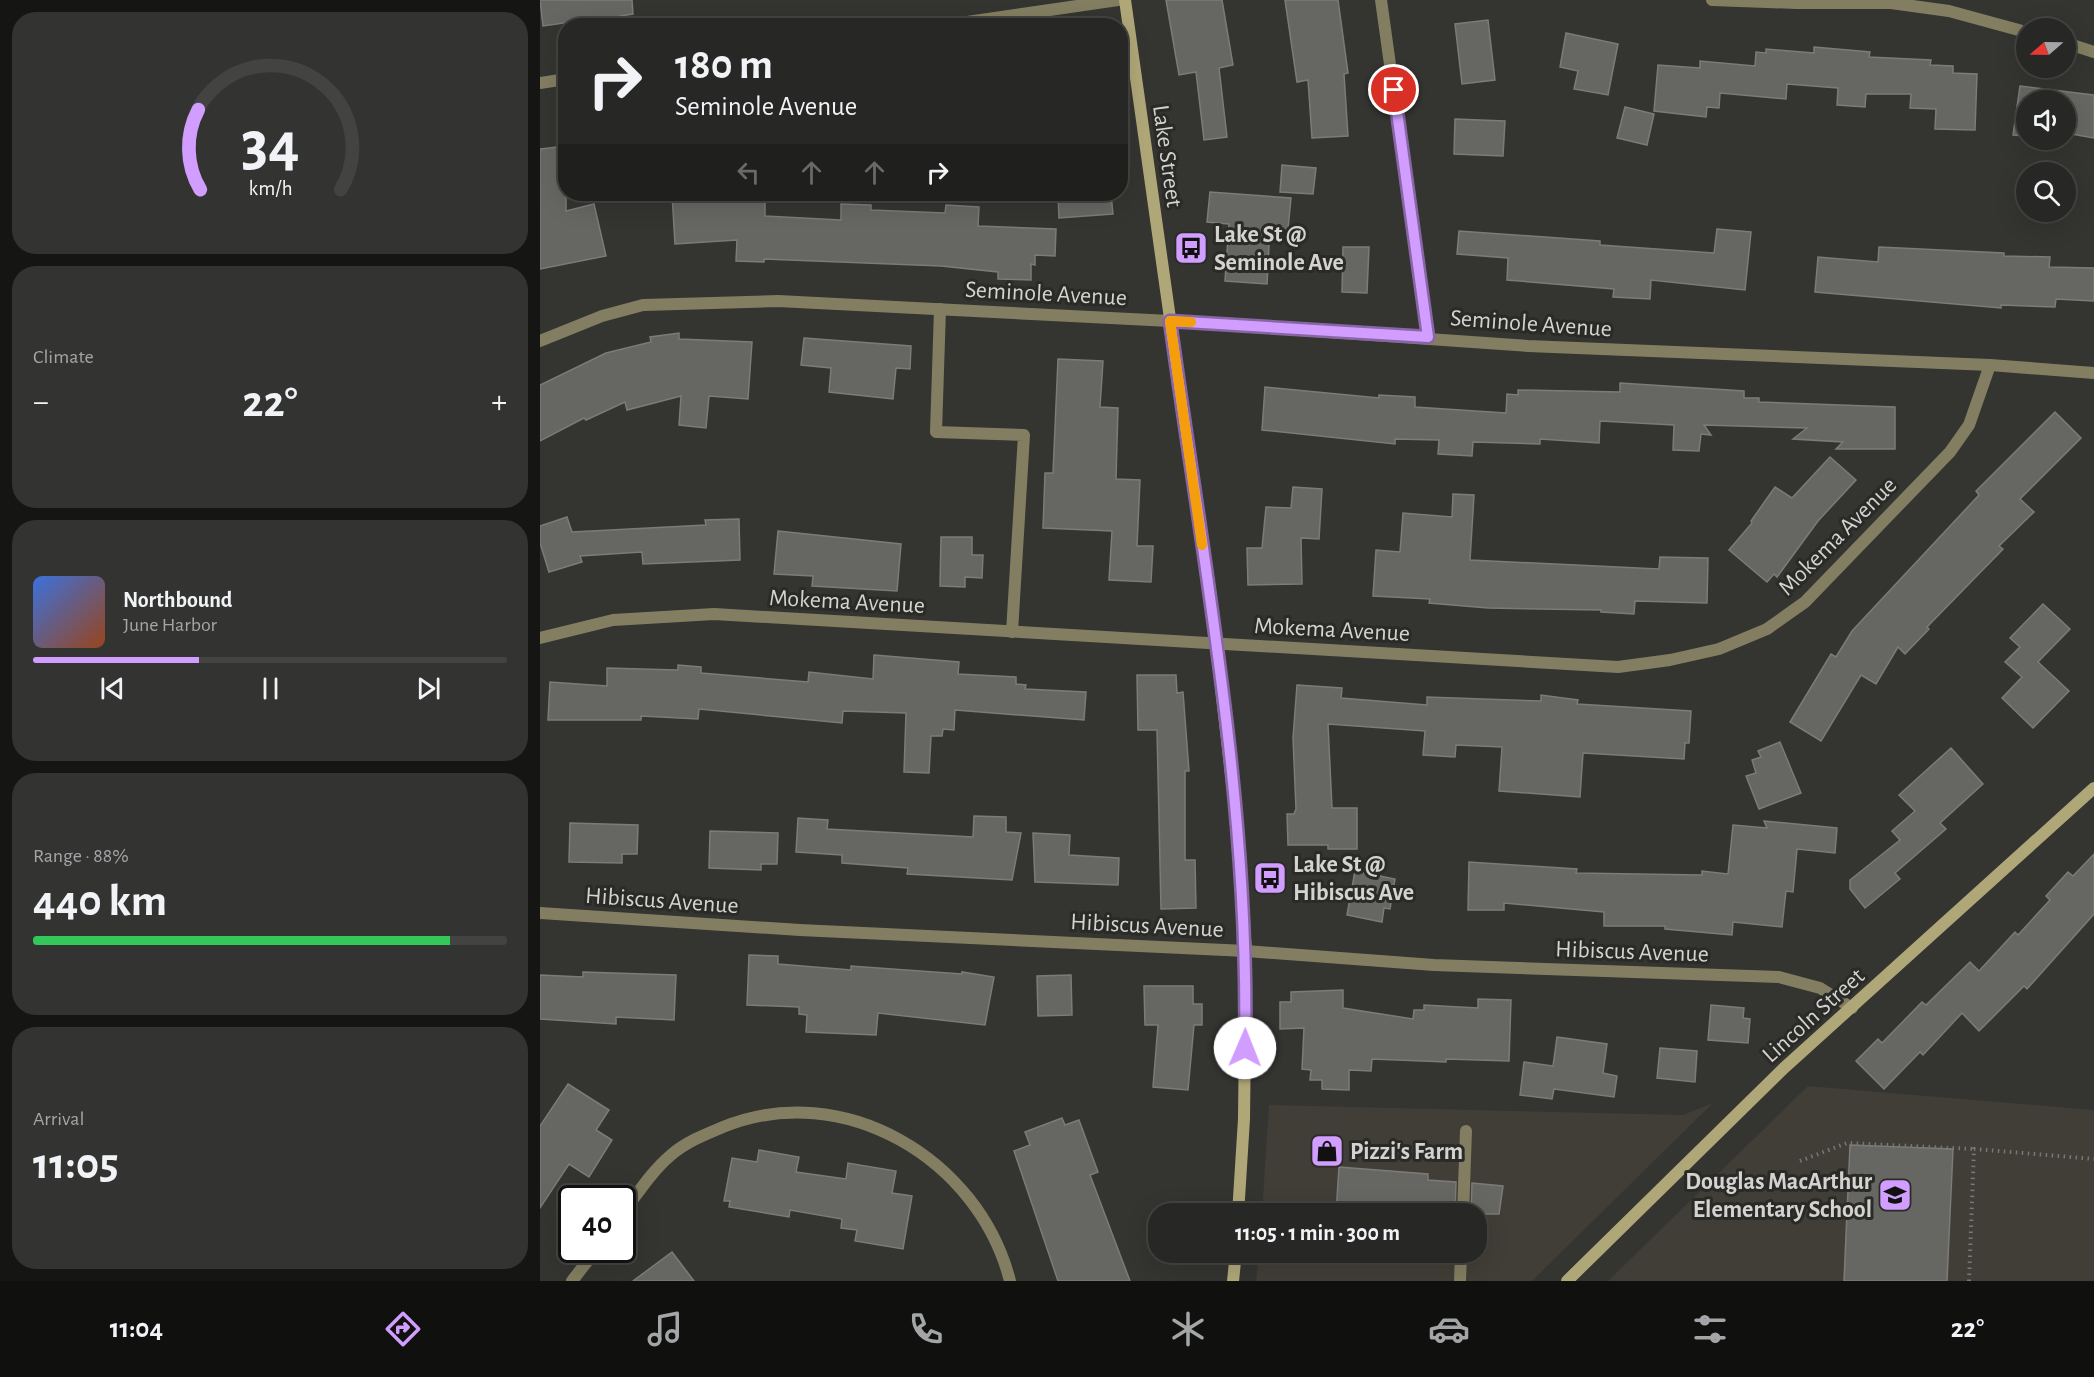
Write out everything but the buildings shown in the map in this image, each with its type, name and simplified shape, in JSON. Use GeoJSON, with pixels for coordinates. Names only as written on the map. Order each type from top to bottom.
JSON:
{"type":"FeatureCollection","features":[{"type":"Feature","properties":{"kind":"street"},"geometry":{"type":"LineString","coordinates":[[995,18],[1118,0]]}},
{"type":"Feature","properties":{"kind":"street","name":"Lake Street"},"geometry":{"type":"LineString","coordinates":[[1125,0],[1128,18]]}},
{"type":"Feature","properties":{"kind":"street"},"geometry":{"type":"LineString","coordinates":[[1381,0],[1428,337]]}},
{"type":"Feature","properties":{"kind":"street"},"geometry":{"type":"LineString","coordinates":[[1712,0],[1891,3],[1949,11],[2016,29]]}},
{"type":"Feature","properties":{"kind":"street","name":"Lake Street"},"geometry":{"type":"LineString","coordinates":[[1128,21],[1216,644],[1235,810],[1246,951],[1244,1119],[1239,1203]]}},
{"type":"Feature","properties":{"kind":"street"},"geometry":{"type":"LineString","coordinates":[[2076,46],[2094,52]]}},
{"type":"Feature","properties":{"kind":"street"},"geometry":{"type":"LineString","coordinates":[[540,83],[558,80]]}},
{"type":"Feature","properties":{"kind":"street","name":"Seminole Avenue"},"geometry":{"type":"LineString","coordinates":[[540,341],[602,316],[643,305],[778,301],[1170,321],[1428,337],[1528,346],[1990,365],[2094,373]]}},
{"type":"Feature","properties":{"kind":"street"},"geometry":{"type":"LineString","coordinates":[[940,309],[936,432],[1024,435],[1012,632]]}},
{"type":"Feature","properties":{"kind":"street","name":"Mokema Avenue"},"geometry":{"type":"LineString","coordinates":[[540,638],[613,620],[714,615],[1618,667],[1670,660],[1719,649],[1767,629],[1805,602],[1950,452],[1969,425],[1990,365]]}},
{"type":"Feature","properties":{"kind":"street","name":"Lincoln Street"},"geometry":{"type":"LineString","coordinates":[[1567,1281],[1784,1068],[2094,788]]}},
{"type":"Feature","properties":{"kind":"street","name":"Hibiscus Avenue"},"geometry":{"type":"LineString","coordinates":[[540,913],[788,929],[1246,951],[1434,964],[1779,977],[1820,988],[1852,1008]]}},
{"type":"Feature","properties":{"kind":"street"},"geometry":{"type":"LineString","coordinates":[[636,1195],[651,1174],[673,1154],[705,1134],[749,1116],[791,1111],[838,1118],[872,1126],[901,1139],[940,1167],[969,1195],[990,1227],[1010,1281]]}},
{"type":"Feature","properties":{"kind":"street"},"geometry":{"type":"LineString","coordinates":[[1463,1203],[1466,1131]]}},
{"type":"Feature","properties":{"kind":"street"},"geometry":{"type":"LineString","coordinates":[[572,1281],[586,1263]]}},
{"type":"Feature","properties":{"kind":"street"},"geometry":{"type":"LineString","coordinates":[[1233,1281],[1235,1263]]}},
{"type":"Feature","properties":{"kind":"street"},"geometry":{"type":"LineString","coordinates":[[1460,1281],[1461,1263]]}},
{"type":"Feature","properties":{"kind":"path"},"geometry":{"type":"LineString","coordinates":[[1800,1161],[1847,1143],[1974,1149],[2094,1159]]}},
{"type":"Feature","properties":{"kind":"path"},"geometry":{"type":"LineString","coordinates":[[1969,1281],[1974,1149]]}},
{"type":"Feature","properties":{"kind":"shaded area","name":"Douglas MacArthur Elementary School"},"geometry":{"type":"Polygon","coordinates":[[[1808,1086],[2094,1110],[2094,1281],[1608,1281],[1808,1086]]]}},
{"type":"Feature","properties":{"kind":"shaded area"},"geometry":{"type":"Polygon","coordinates":[[[1713,1103],[1532,1281],[1256,1281],[1258,1263],[1487,1263],[1487,1203],[1263,1203],[1269,1105],[1683,1115],[1713,1103]]]}},
{"type":"Feature","properties":{"kind":"slow traffic"},"geometry":{"type":"LineString","coordinates":[[1191,322],[1170,321],[1202,545]]}},
{"type":"Feature","properties":{"kind":"place","name":"Lake St @ Seminole Ave"},"geometry":{"type":"Point","coordinates":[1191,248]}},
{"type":"Feature","properties":{"kind":"place","name":"Lake St @ Hibiscus Ave"},"geometry":{"type":"Point","coordinates":[1270,878]}},
{"type":"Feature","properties":{"kind":"place","name":"Pizzi's Farm"},"geometry":{"type":"Point","coordinates":[1327,1151]}},
{"type":"Feature","properties":{"kind":"place","name":"Douglas MacArthur Elementary School"},"geometry":{"type":"Point","coordinates":[1895,1195]}},
{"type":"Feature","properties":{"kind":"route"},"geometry":{"type":"LineString","coordinates":[[1245,1048],[1246,951],[1234,800],[1216,644],[1170,321],[1428,337],[1394,90]]}}]}
